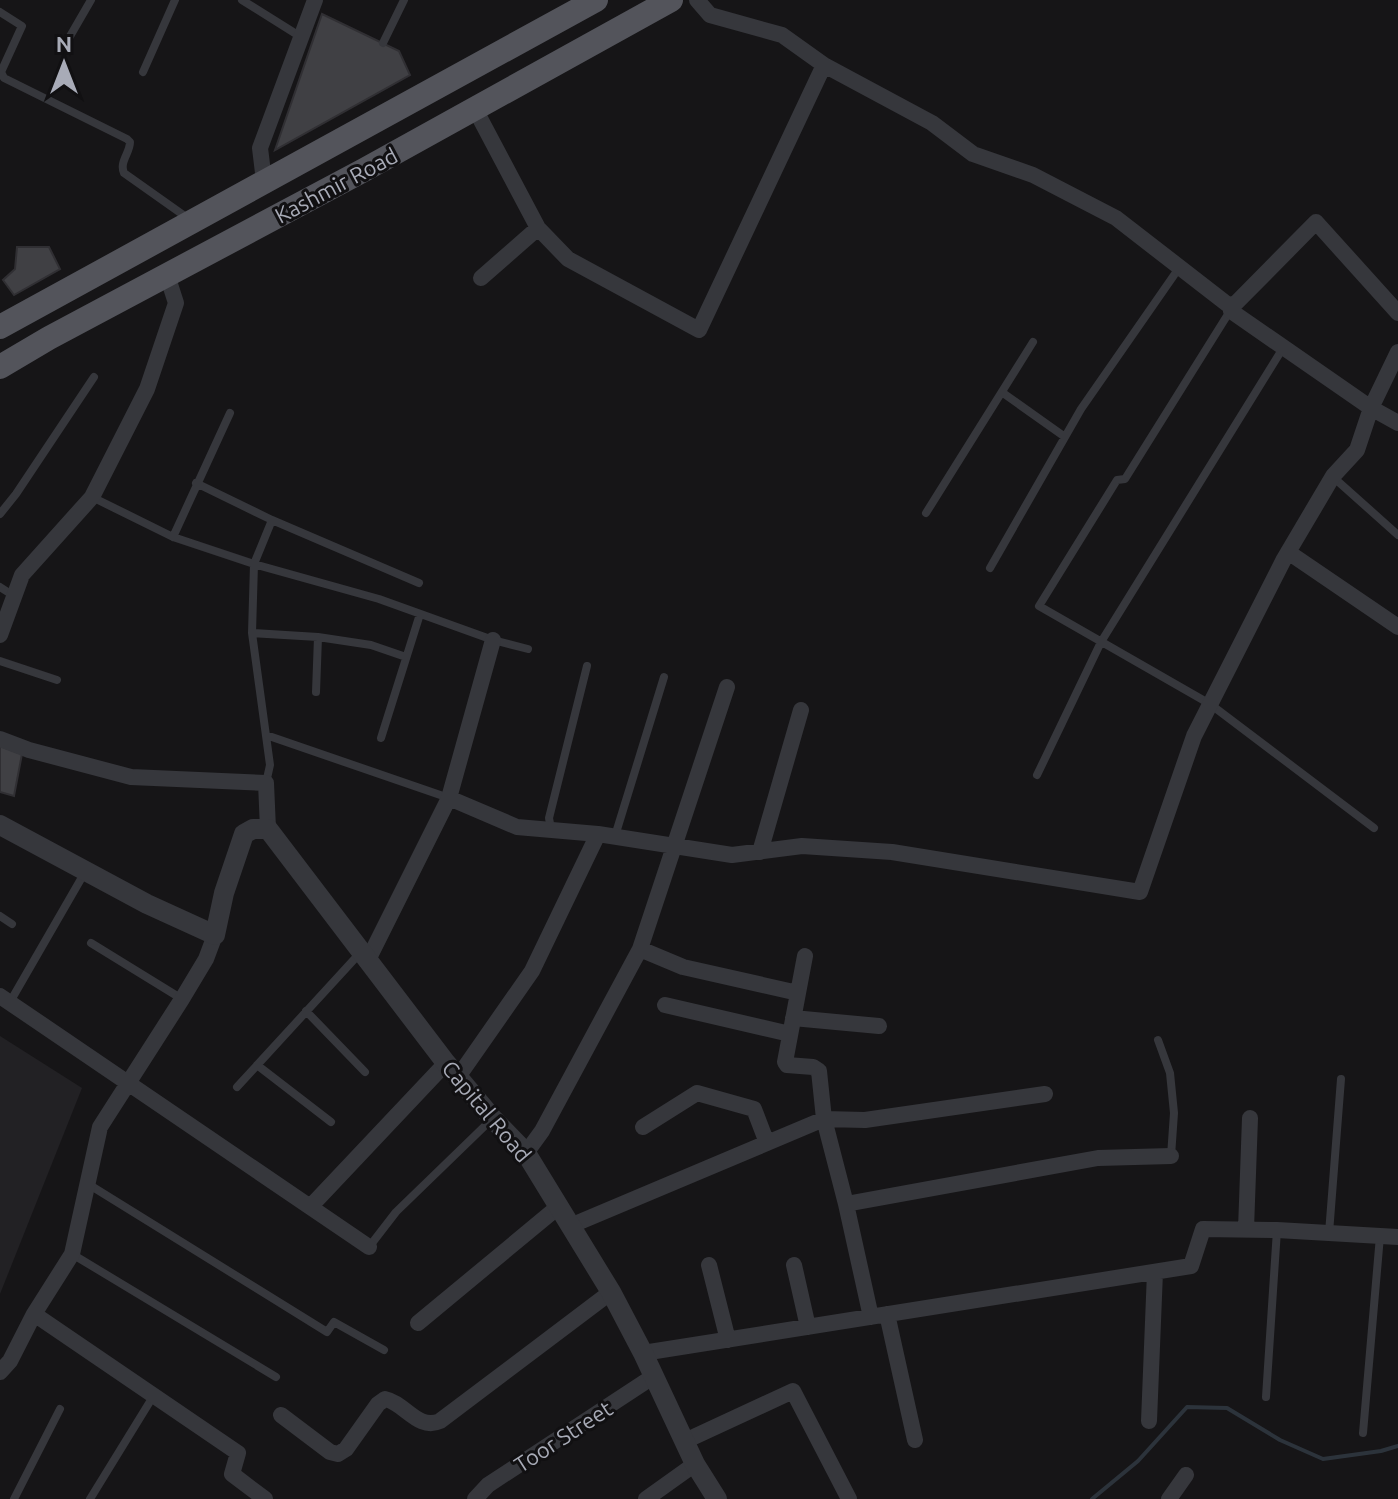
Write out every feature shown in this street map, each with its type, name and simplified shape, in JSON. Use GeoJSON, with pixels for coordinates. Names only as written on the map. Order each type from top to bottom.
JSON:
{"type":"FeatureCollection","features":[{"type":"Feature","properties":{"kind":"main road","name":"Kashmir Road"},"geometry":{"type":"LineString","coordinates":[[0,327],[596,0]]}},
{"type":"Feature","properties":{"kind":"main road","name":"Kashmir Road"},"geometry":{"type":"LineString","coordinates":[[0,367],[671,0]]}},
{"type":"Feature","properties":{"kind":"main road"},"geometry":{"type":"LineString","coordinates":[[347,136],[364,170]]}},
{"type":"Feature","properties":{"kind":"street"},"geometry":{"type":"LineString","coordinates":[[264,181],[260,148],[315,0]]}},
{"type":"Feature","properties":{"kind":"street"},"geometry":{"type":"LineString","coordinates":[[697,0],[710,15],[782,35],[824,65],[932,123],[973,154],[1033,175],[1116,218],[1227,304],[1237,302],[1316,222],[1398,313]]}},
{"type":"Feature","properties":{"kind":"street"},"geometry":{"type":"LineString","coordinates":[[475,109],[538,228],[568,259],[699,330],[824,65]]}},
{"type":"Feature","properties":{"kind":"street"},"geometry":{"type":"LineString","coordinates":[[481,278],[538,228]]}},
{"type":"Feature","properties":{"kind":"street"},"geometry":{"type":"LineString","coordinates":[[0,635],[7,592],[92,497],[147,389],[176,303],[167,275]]}},
{"type":"Feature","properties":{"kind":"street"},"geometry":{"type":"LineString","coordinates":[[1231,311],[1371,408],[1398,423]]}},
{"type":"Feature","properties":{"kind":"street"},"geometry":{"type":"LineString","coordinates":[[449,798],[517,827],[606,836],[732,855],[802,846],[892,852],[1140,892],[1194,736],[1288,552],[1333,476],[1357,450],[1371,408],[1398,352]]}},
{"type":"Feature","properties":{"kind":"street"},"geometry":{"type":"LineString","coordinates":[[1288,552],[1398,627]]}},
{"type":"Feature","properties":{"kind":"street"},"geometry":{"type":"LineString","coordinates":[[364,957],[449,798],[493,640]]}},
{"type":"Feature","properties":{"kind":"street"},"geometry":{"type":"LineString","coordinates":[[526,1153],[542,1131],[640,949],[727,687]]}},
{"type":"Feature","properties":{"kind":"street"},"geometry":{"type":"LineString","coordinates":[[760,852],[801,710]]}},
{"type":"Feature","properties":{"kind":"street"},"geometry":{"type":"LineString","coordinates":[[0,739],[29,750],[131,777],[266,783],[268,829],[253,829],[244,834],[206,959],[100,1127],[72,1254],[34,1314],[10,1361],[0,1372]]}},
{"type":"Feature","properties":{"kind":"street"},"geometry":{"type":"LineString","coordinates":[[0,825],[147,904],[215,935]]}},
{"type":"Feature","properties":{"kind":"street","name":"Capital Road"},"geometry":{"type":"LineString","coordinates":[[268,829],[452,1070],[526,1153],[611,1292],[695,1464],[717,1499]]}},
{"type":"Feature","properties":{"kind":"street"},"geometry":{"type":"LineString","coordinates":[[311,1206],[452,1070],[532,971],[606,836]]}},
{"type":"Feature","properties":{"kind":"street"},"geometry":{"type":"LineString","coordinates":[[640,949],[683,967],[798,993]]}},
{"type":"Feature","properties":{"kind":"street"},"geometry":{"type":"LineString","coordinates":[[805,956],[785,1062],[819,1071],[824,1119],[846,1204],[915,1440]]}},
{"type":"Feature","properties":{"kind":"street"},"geometry":{"type":"LineString","coordinates":[[5,999],[369,1247]]}},
{"type":"Feature","properties":{"kind":"street"},"geometry":{"type":"LineString","coordinates":[[665,1005],[792,1026],[879,1026]]}},
{"type":"Feature","properties":{"kind":"street"},"geometry":{"type":"LineString","coordinates":[[643,1127],[697,1093],[754,1109],[767,1143]]}},
{"type":"Feature","properties":{"kind":"street"},"geometry":{"type":"LineString","coordinates":[[570,1226],[824,1119],[865,1120],[1045,1094]]}},
{"type":"Feature","properties":{"kind":"street"},"geometry":{"type":"LineString","coordinates":[[1246,1229],[1250,1118]]}},
{"type":"Feature","properties":{"kind":"street"},"geometry":{"type":"LineString","coordinates":[[846,1204],[1098,1158],[1171,1156]]}},
{"type":"Feature","properties":{"kind":"street"},"geometry":{"type":"LineString","coordinates":[[418,1323],[558,1207]]}},
{"type":"Feature","properties":{"kind":"street"},"geometry":{"type":"LineString","coordinates":[[643,1353],[1191,1266],[1203,1229],[1398,1237]]}},
{"type":"Feature","properties":{"kind":"street"},"geometry":{"type":"LineString","coordinates":[[709,1265],[728,1340]]}},
{"type":"Feature","properties":{"kind":"street"},"geometry":{"type":"LineString","coordinates":[[794,1265],[808,1327]]}},
{"type":"Feature","properties":{"kind":"street"},"geometry":{"type":"LineString","coordinates":[[1149,1421],[1155,1272]]}},
{"type":"Feature","properties":{"kind":"street"},"geometry":{"type":"LineString","coordinates":[[281,1415],[330,1452],[338,1454],[346,1449],[378,1404],[385,1399],[432,1425],[611,1292]]}},
{"type":"Feature","properties":{"kind":"street"},"geometry":{"type":"LineString","coordinates":[[34,1314],[238,1453],[232,1474],[265,1499]]}},
{"type":"Feature","properties":{"kind":"street","name":"Toor Street"},"geometry":{"type":"LineString","coordinates":[[475,1499],[488,1485],[654,1376]]}},
{"type":"Feature","properties":{"kind":"street"},"geometry":{"type":"LineString","coordinates":[[685,1441],[793,1391],[849,1499]]}},
{"type":"Feature","properties":{"kind":"street"},"geometry":{"type":"LineString","coordinates":[[646,1499],[695,1464]]}},
{"type":"Feature","properties":{"kind":"street"},"geometry":{"type":"LineString","coordinates":[[1169,1499],[1186,1475]]}},
{"type":"Feature","properties":{"kind":"lane"},"geometry":{"type":"LineString","coordinates":[[69,38],[91,0]]}},
{"type":"Feature","properties":{"kind":"lane"},"geometry":{"type":"LineString","coordinates":[[143,72],[175,0]]}},
{"type":"Feature","properties":{"kind":"lane"},"geometry":{"type":"LineString","coordinates":[[242,0],[302,37]]}},
{"type":"Feature","properties":{"kind":"lane"},"geometry":{"type":"LineString","coordinates":[[383,43],[404,0]]}},
{"type":"Feature","properties":{"kind":"lane"},"geometry":{"type":"LineString","coordinates":[[0,12],[22,26],[2,75],[127,139],[130,147],[123,165],[124,173],[192,221]]}},
{"type":"Feature","properties":{"kind":"lane"},"geometry":{"type":"LineString","coordinates":[[990,568],[1081,409],[1179,268]]}},
{"type":"Feature","properties":{"kind":"lane"},"geometry":{"type":"LineString","coordinates":[[1231,311],[1125,479],[1117,480],[1039,606],[1210,704],[1374,828]]}},
{"type":"Feature","properties":{"kind":"lane"},"geometry":{"type":"LineString","coordinates":[[926,513],[1033,342]]}},
{"type":"Feature","properties":{"kind":"lane"},"geometry":{"type":"LineString","coordinates":[[1037,775],[1101,642],[1283,348]]}},
{"type":"Feature","properties":{"kind":"lane"},"geometry":{"type":"LineString","coordinates":[[0,514],[94,377]]}},
{"type":"Feature","properties":{"kind":"lane"},"geometry":{"type":"LineString","coordinates":[[1003,393],[1065,437]]}},
{"type":"Feature","properties":{"kind":"lane"},"geometry":{"type":"LineString","coordinates":[[173,537],[230,413]]}},
{"type":"Feature","properties":{"kind":"lane"},"geometry":{"type":"LineString","coordinates":[[1333,476],[1398,535]]}},
{"type":"Feature","properties":{"kind":"lane"},"geometry":{"type":"LineString","coordinates":[[196,483],[272,520],[419,583]]}},
{"type":"Feature","properties":{"kind":"lane"},"geometry":{"type":"LineString","coordinates":[[92,497],[173,537],[254,564],[379,599],[493,640],[528,649]]}},
{"type":"Feature","properties":{"kind":"lane"},"geometry":{"type":"LineString","coordinates":[[266,783],[270,765],[252,633],[254,564],[272,520]]}},
{"type":"Feature","properties":{"kind":"lane"},"geometry":{"type":"LineString","coordinates":[[381,738],[420,614]]}},
{"type":"Feature","properties":{"kind":"lane"},"geometry":{"type":"LineString","coordinates":[[252,633],[318,637],[371,645],[406,657]]}},
{"type":"Feature","properties":{"kind":"lane"},"geometry":{"type":"LineString","coordinates":[[316,692],[318,637]]}},
{"type":"Feature","properties":{"kind":"lane"},"geometry":{"type":"LineString","coordinates":[[0,661],[57,680]]}},
{"type":"Feature","properties":{"kind":"lane"},"geometry":{"type":"LineString","coordinates":[[551,830],[549,818],[587,666]]}},
{"type":"Feature","properties":{"kind":"lane"},"geometry":{"type":"LineString","coordinates":[[606,836],[664,677]]}},
{"type":"Feature","properties":{"kind":"lane"},"geometry":{"type":"LineString","coordinates":[[266,735],[449,798]]}},
{"type":"Feature","properties":{"kind":"lane"},"geometry":{"type":"LineString","coordinates":[[5,999],[85,871]]}},
{"type":"Feature","properties":{"kind":"lane"},"geometry":{"type":"LineString","coordinates":[[0,916],[12,924]]}},
{"type":"Feature","properties":{"kind":"lane"},"geometry":{"type":"LineString","coordinates":[[91,943],[182,999]]}},
{"type":"Feature","properties":{"kind":"lane"},"geometry":{"type":"LineString","coordinates":[[237,1087],[306,1011],[364,957]]}},
{"type":"Feature","properties":{"kind":"lane"},"geometry":{"type":"LineString","coordinates":[[306,1011],[365,1072]]}},
{"type":"Feature","properties":{"kind":"lane"},"geometry":{"type":"LineString","coordinates":[[1158,1040],[1170,1073],[1174,1113],[1171,1156]]}},
{"type":"Feature","properties":{"kind":"lane"},"geometry":{"type":"LineString","coordinates":[[257,1065],[331,1122]]}},
{"type":"Feature","properties":{"kind":"lane"},"geometry":{"type":"LineString","coordinates":[[1329,1233],[1341,1079]]}},
{"type":"Feature","properties":{"kind":"lane"},"geometry":{"type":"LineString","coordinates":[[369,1247],[396,1212],[493,1119]]}},
{"type":"Feature","properties":{"kind":"lane"},"geometry":{"type":"LineString","coordinates":[[88,1184],[327,1332],[334,1322],[384,1350]]}},
{"type":"Feature","properties":{"kind":"lane"},"geometry":{"type":"LineString","coordinates":[[1266,1397],[1277,1230]]}},
{"type":"Feature","properties":{"kind":"lane"},"geometry":{"type":"LineString","coordinates":[[1363,1433],[1380,1236]]}},
{"type":"Feature","properties":{"kind":"lane"},"geometry":{"type":"LineString","coordinates":[[72,1254],[276,1377]]}},
{"type":"Feature","properties":{"kind":"lane"},"geometry":{"type":"LineString","coordinates":[[90,1499],[154,1395]]}},
{"type":"Feature","properties":{"kind":"lane"},"geometry":{"type":"LineString","coordinates":[[14,1499],[60,1409]]}},
{"type":"Feature","properties":{"kind":"shaded area"},"geometry":{"type":"Polygon","coordinates":[[[0,1036],[82,1088],[0,1294],[0,1036]]]}},
{"type":"Feature","properties":{"kind":"building"},"geometry":{"type":"Polygon","coordinates":[[[322,14],[399,51],[410,75],[275,150],[322,14]]]}},
{"type":"Feature","properties":{"kind":"building"},"geometry":{"type":"Polygon","coordinates":[[[17,247],[49,247],[60,269],[14,295],[3,280],[15,269],[17,247]]]}},
{"type":"Feature","properties":{"kind":"building"},"geometry":{"type":"Polygon","coordinates":[[[0,746],[22,754],[14,796],[0,792],[0,746]]]}},
{"type":"Feature","properties":{"kind":"waterway"},"geometry":{"type":"LineString","coordinates":[[1092,1499],[1138,1461],[1187,1407],[1227,1408],[1280,1440],[1323,1459],[1398,1446]]}}]}
